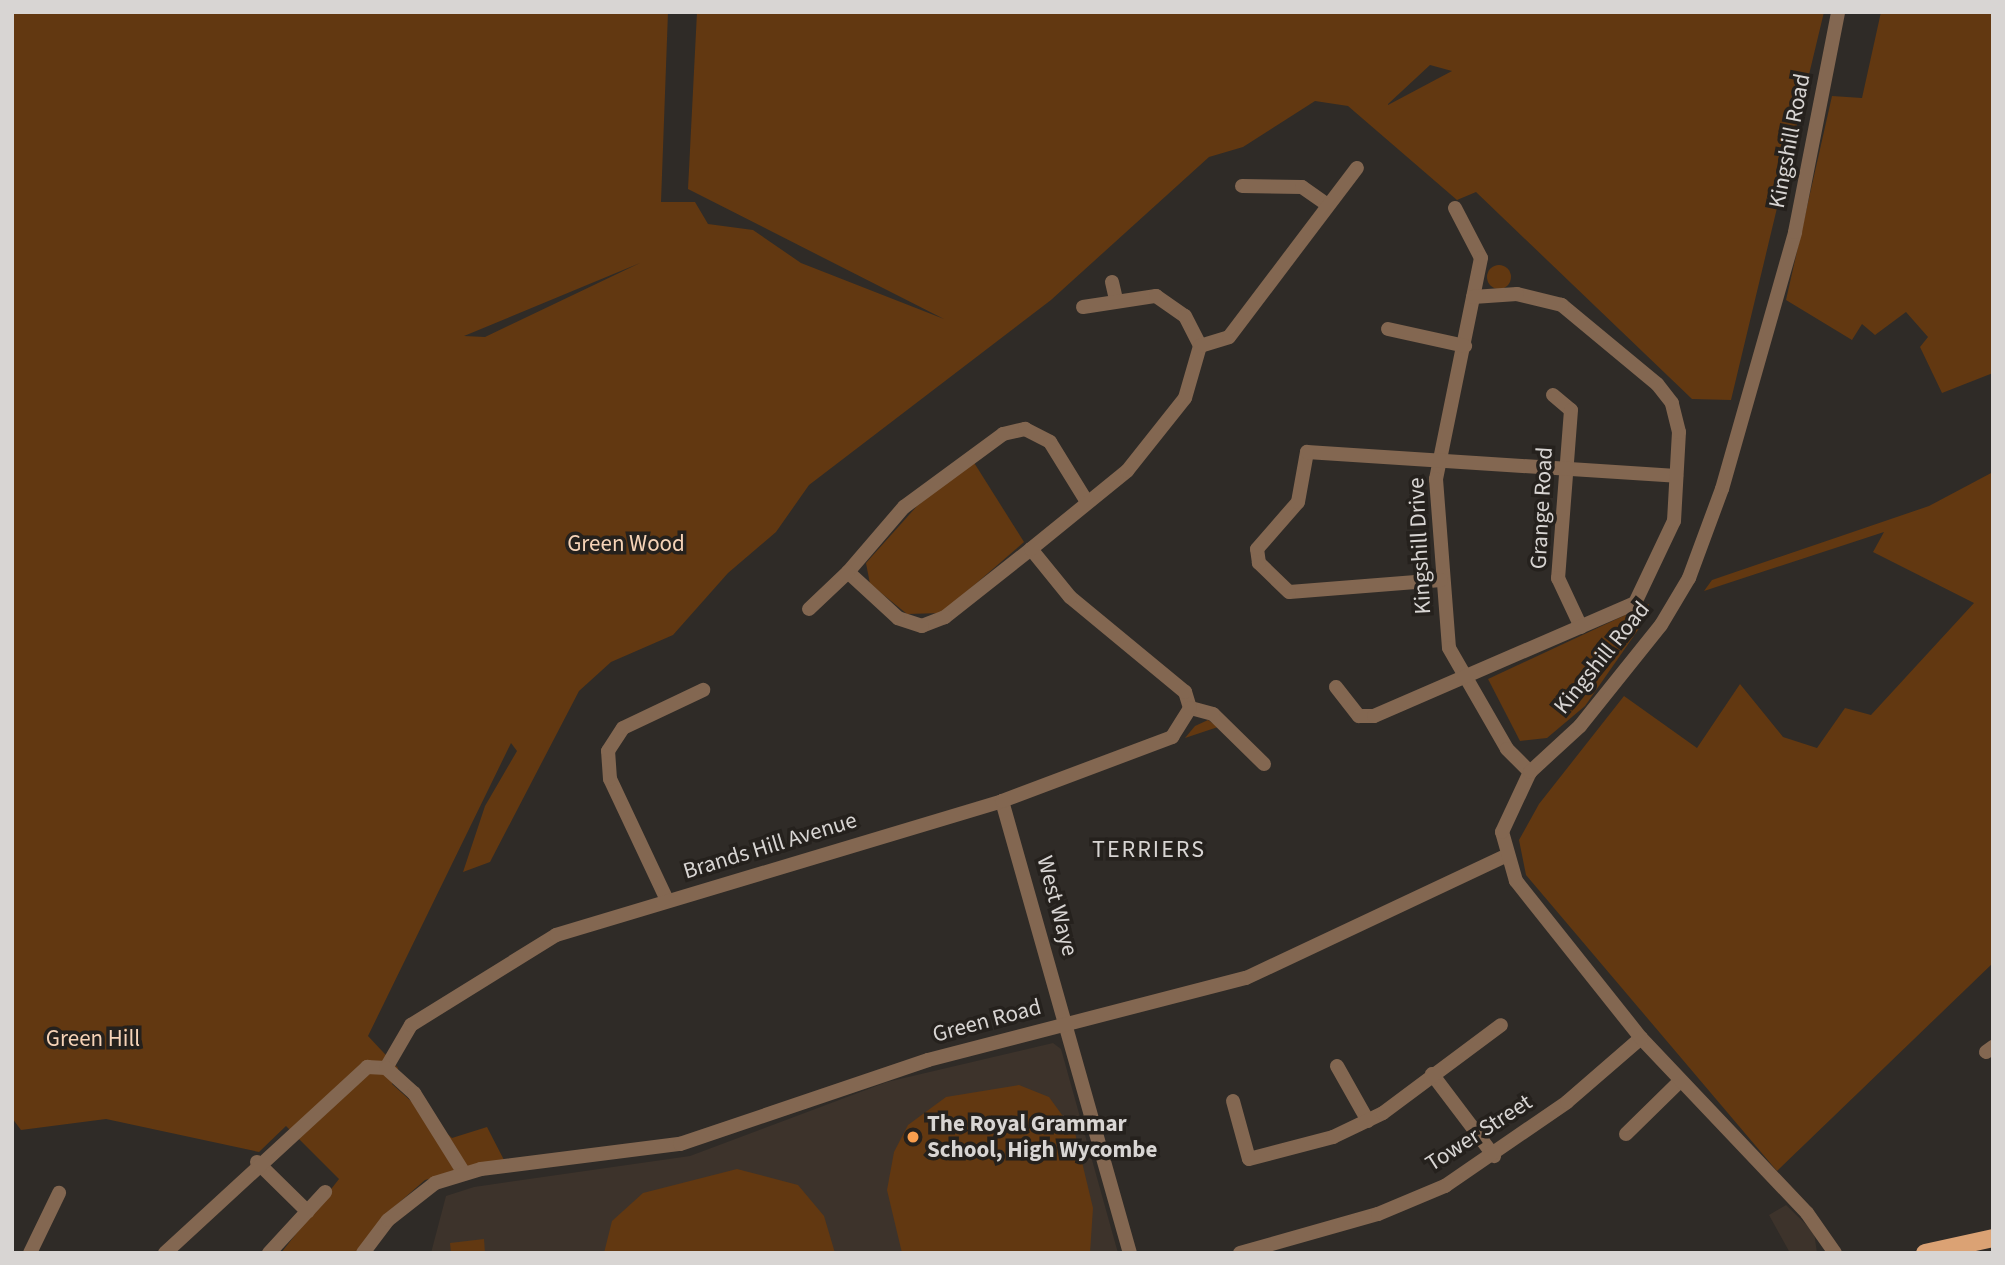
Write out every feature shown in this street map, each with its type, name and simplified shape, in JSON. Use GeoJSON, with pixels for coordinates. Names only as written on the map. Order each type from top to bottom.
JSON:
{"type":"FeatureCollection","features":[{"type":"Feature","properties":{"kind":"main road"},"geometry":{"type":"LineString","coordinates":[[1926,1253],[1964,1250],[1993,1238]]}},
{"type":"Feature","properties":{"kind":"street","name":"Kingshill Road"},"geometry":{"type":"LineString","coordinates":[[1835,1253],[1807,1213],[1679,1082],[1641,1038],[1516,881],[1505,856],[1502,832],[1530,772],[1580,726],[1661,625],[1689,578],[1722,489],[1795,232],[1838,12]]}},
{"type":"Feature","properties":{"kind":"street"},"geometry":{"type":"LineString","coordinates":[[1200,346],[1229,337],[1326,204],[1357,168]]}},
{"type":"Feature","properties":{"kind":"street"},"geometry":{"type":"LineString","coordinates":[[1242,186],[1302,187],[1326,204]]}},
{"type":"Feature","properties":{"kind":"street","name":"Kingshill Drive"},"geometry":{"type":"LineString","coordinates":[[1455,208],[1481,258],[1440,459],[1441,580],[1450,648],[1507,749],[1530,772]]}},
{"type":"Feature","properties":{"kind":"street"},"geometry":{"type":"LineString","coordinates":[[1112,282],[1116,299]]}},
{"type":"Feature","properties":{"kind":"street"},"geometry":{"type":"LineString","coordinates":[[1336,687],[1359,716],[1374,716],[1635,603],[1646,589],[1674,521],[1679,432],[1672,403],[1657,384],[1562,304],[1517,294],[1473,297]]}},
{"type":"Feature","properties":{"kind":"street"},"geometry":{"type":"LineString","coordinates":[[848,572],[898,618],[922,626],[945,617],[1127,471],[1185,398],[1200,346],[1185,316],[1156,296],[1116,299],[1083,307]]}},
{"type":"Feature","properties":{"kind":"street"},"geometry":{"type":"LineString","coordinates":[[1388,328],[1465,346]]}},
{"type":"Feature","properties":{"kind":"street","name":"Grange Road"},"geometry":{"type":"LineString","coordinates":[[1553,395],[1571,410],[1558,578],[1581,627]]}},
{"type":"Feature","properties":{"kind":"street"},"geometry":{"type":"LineString","coordinates":[[809,609],[848,572],[904,507],[1003,434],[1025,429],[1050,442],[1087,502]]}},
{"type":"Feature","properties":{"kind":"street"},"geometry":{"type":"LineString","coordinates":[[1441,580],[1289,592],[1259,563],[1257,549],[1298,502],[1307,452],[1676,475]]}},
{"type":"Feature","properties":{"kind":"street"},"geometry":{"type":"LineString","coordinates":[[1031,549],[1070,597],[1185,692],[1191,708],[1213,714],[1265,764]]}},
{"type":"Feature","properties":{"kind":"street"},"geometry":{"type":"LineString","coordinates":[[667,901],[610,779],[608,751],[623,728],[703,690]]}},
{"type":"Feature","properties":{"kind":"street","name":"Brands Hill Avenue"},"geometry":{"type":"LineString","coordinates":[[386,1068],[411,1025],[522,951],[667,901],[1002,801],[1172,737],[1191,708]]}},
{"type":"Feature","properties":{"kind":"street","name":"West Waye"},"geometry":{"type":"LineString","coordinates":[[1002,801],[1130,1253]]}},
{"type":"Feature","properties":{"kind":"street","name":"Green Road"},"geometry":{"type":"LineString","coordinates":[[363,1253],[403,1207],[435,1182],[464,1173],[680,1144],[828,1090],[1065,1024],[1246,978],[1505,856]]}},
{"type":"Feature","properties":{"kind":"street"},"geometry":{"type":"LineString","coordinates":[[1233,1101],[1249,1159],[1368,1121],[1501,1025]]}},
{"type":"Feature","properties":{"kind":"street","name":"Tower Street"},"geometry":{"type":"LineString","coordinates":[[1240,1253],[1378,1214],[1494,1156],[1641,1038]]}},
{"type":"Feature","properties":{"kind":"street"},"geometry":{"type":"LineString","coordinates":[[1337,1066],[1368,1121]]}},
{"type":"Feature","properties":{"kind":"street"},"geometry":{"type":"LineString","coordinates":[[165,1253],[257,1162],[353,1075],[386,1068],[426,1109],[464,1173]]}},
{"type":"Feature","properties":{"kind":"street"},"geometry":{"type":"LineString","coordinates":[[1432,1074],[1494,1156]]}},
{"type":"Feature","properties":{"kind":"street"},"geometry":{"type":"LineString","coordinates":[[1626,1134],[1679,1082]]}},
{"type":"Feature","properties":{"kind":"street"},"geometry":{"type":"LineString","coordinates":[[257,1162],[308,1212]]}},
{"type":"Feature","properties":{"kind":"street"},"geometry":{"type":"LineString","coordinates":[[269,1253],[325,1192]]}},
{"type":"Feature","properties":{"kind":"street"},"geometry":{"type":"LineString","coordinates":[[30,1253],[59,1193]]}},
{"type":"Feature","properties":{"kind":"shaded area","name":"The Royal Grammar School, High Wycombe"},"geometry":{"type":"Polygon","coordinates":[[[1053,1043],[1061,1049],[1118,1253],[431,1253],[446,1196],[474,1187],[690,1156],[887,1082],[1053,1043]]]}},
{"type":"Feature","properties":{"kind":"shaded area"},"geometry":{"type":"Polygon","coordinates":[[[1786,1205],[1814,1232],[1817,1253],[1790,1253],[1769,1215],[1786,1205]]]}},
{"type":"Feature","properties":{"kind":"green space"},"geometry":{"type":"Polygon","coordinates":[[[12,12],[668,12],[661,202],[695,202],[708,224],[753,230],[801,263],[944,319],[688,189],[697,12],[1824,12],[1731,400],[1692,399],[1476,192],[1457,200],[1348,106],[1315,101],[1243,147],[1209,157],[1051,300],[809,485],[776,532],[728,573],[673,635],[611,662],[579,691],[490,862],[463,872],[485,806],[517,751],[511,743],[368,1036],[398,1068],[392,1084],[452,1138],[487,1127],[504,1160],[425,1180],[386,1214],[356,1253],[281,1253],[339,1179],[286,1126],[259,1152],[106,1119],[21,1130],[12,1118],[12,12]],[[1430,65],[1388,104],[1388,105],[1452,71],[1430,65]],[[640,263],[464,336],[485,337],[640,263]]]}},
{"type":"Feature","properties":{"kind":"green space"},"geometry":{"type":"Polygon","coordinates":[[[1881,12],[1993,12],[1993,373],[1942,393],[1920,347],[1928,337],[1906,312],[1875,335],[1862,324],[1852,340],[1786,300],[1832,96],[1862,98],[1881,12]]]}},
{"type":"Feature","properties":{"kind":"green space"},"geometry":{"type":"Polygon","coordinates":[[[1499,265],[1510,272],[1511,277],[1504,288],[1499,289],[1488,282],[1487,277],[1494,266],[1499,265]]]}},
{"type":"Feature","properties":{"kind":"green space"},"geometry":{"type":"Polygon","coordinates":[[[973,461],[1024,542],[942,613],[907,614],[870,584],[866,563],[917,506],[973,461]]]}},
{"type":"Feature","properties":{"kind":"green space"},"geometry":{"type":"Polygon","coordinates":[[[1993,472],[1993,963],[1777,1171],[1526,875],[1519,840],[1539,804],[1624,696],[1697,748],[1740,684],[1783,737],[1817,748],[1845,708],[1871,715],[1974,603],[1873,552],[1884,532],[1704,591],[1712,580],[1929,506],[1993,472]]]}},
{"type":"Feature","properties":{"kind":"green space"},"geometry":{"type":"Polygon","coordinates":[[[1649,604],[1647,617],[1585,706],[1547,738],[1520,741],[1488,679],[1649,604]]]}},
{"type":"Feature","properties":{"kind":"green space"},"geometry":{"type":"Polygon","coordinates":[[[1208,720],[1218,727],[1185,738],[1195,726],[1208,720]]]}},
{"type":"Feature","properties":{"kind":"green space"},"geometry":{"type":"Polygon","coordinates":[[[1019,1085],[1049,1097],[1075,1133],[1093,1208],[1090,1253],[902,1253],[887,1190],[894,1152],[908,1125],[946,1097],[1019,1085]]]}},
{"type":"Feature","properties":{"kind":"green space"},"geometry":{"type":"Polygon","coordinates":[[[737,1169],[798,1185],[824,1216],[835,1253],[604,1253],[612,1221],[643,1193],[737,1169]]]}},
{"type":"Feature","properties":{"kind":"green space"},"geometry":{"type":"Polygon","coordinates":[[[484,1239],[485,1253],[451,1253],[450,1243],[484,1239]]]}},
{"type":"Feature","properties":{"kind":"place","name":"The Royal Grammar School, High Wycombe"},"geometry":{"type":"Point","coordinates":[913,1137]}},
{"type":"Feature","properties":{"kind":"district","name":"TERRIERS"},"geometry":{"type":"Point","coordinates":[1149,850]}},
{"type":"Feature","properties":{"kind":"park label","name":"Green Wood"},"geometry":{"type":"Point","coordinates":[626,544]}},
{"type":"Feature","properties":{"kind":"park label","name":"Green Hill"},"geometry":{"type":"Point","coordinates":[93,1039]}}]}
